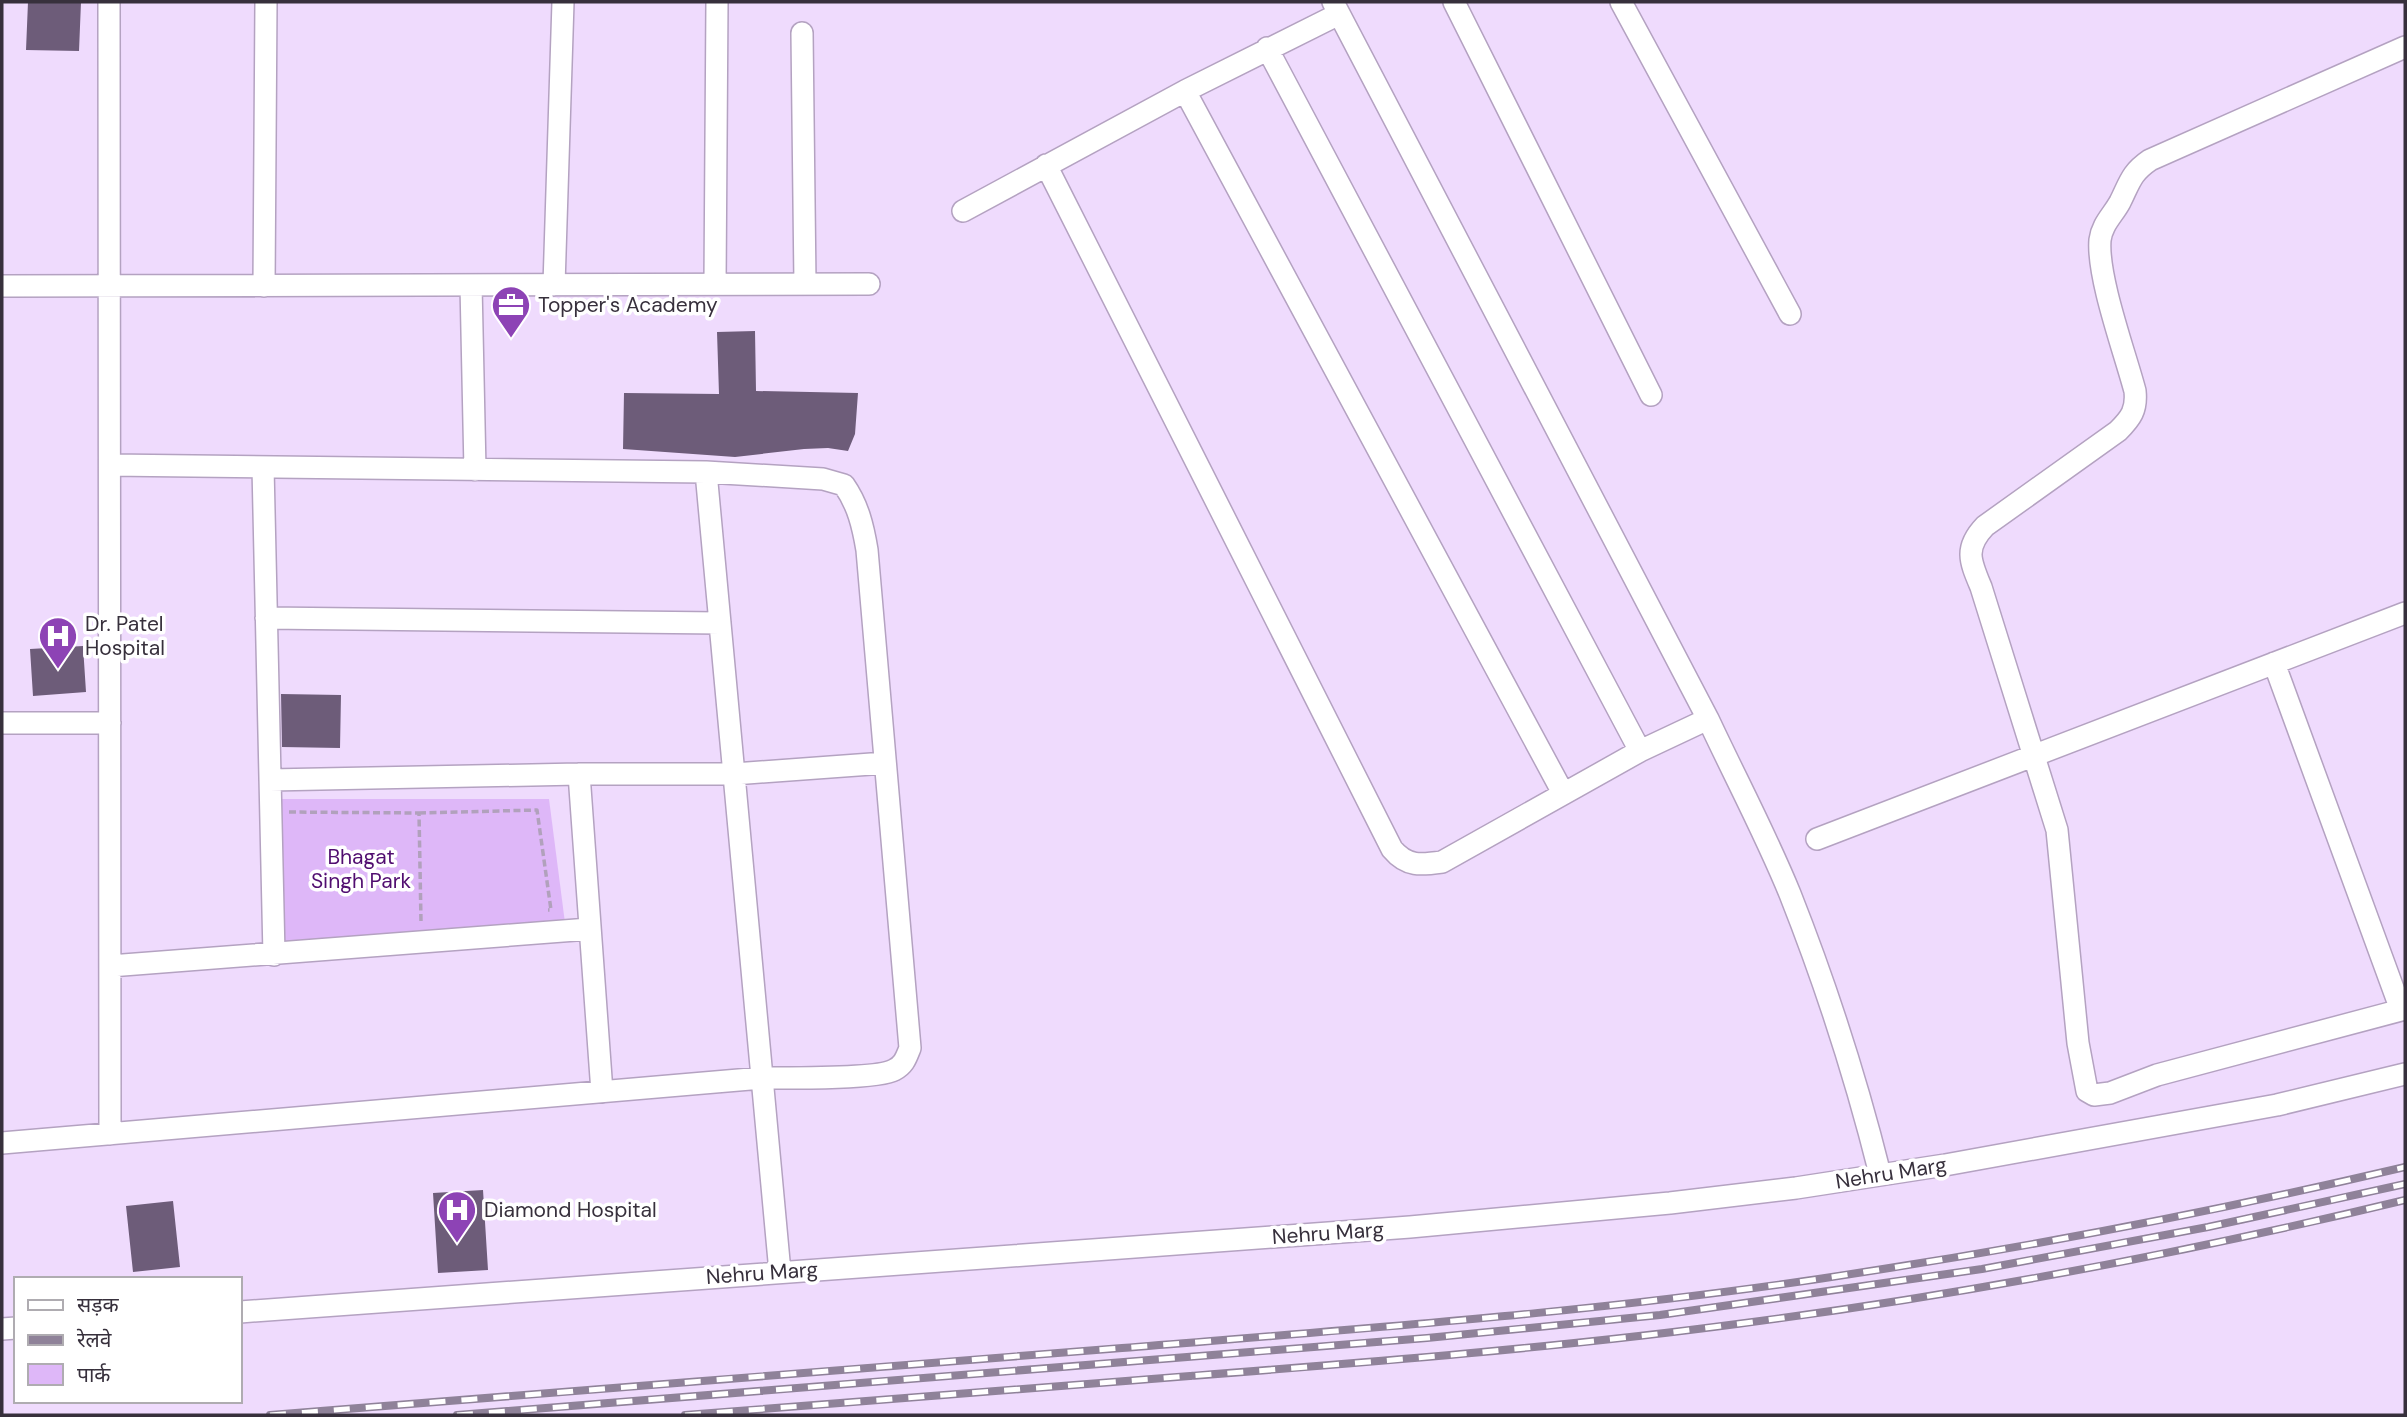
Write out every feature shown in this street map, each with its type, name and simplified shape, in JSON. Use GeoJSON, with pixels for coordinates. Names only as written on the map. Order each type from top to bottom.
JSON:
{"type":"FeatureCollection","features":[{"type":"Feature","properties":{"kind":"street"},"geometry":{"type":"LineString","coordinates":[[109,2],[110,1134]]}},
{"type":"Feature","properties":{"kind":"street"},"geometry":{"type":"LineString","coordinates":[[264,286],[267,2]]}},
{"type":"Feature","properties":{"kind":"street"},"geometry":{"type":"LineString","coordinates":[[554,285],[563,2]]}},
{"type":"Feature","properties":{"kind":"street"},"geometry":{"type":"LineString","coordinates":[[715,284],[717,2]]}},
{"type":"Feature","properties":{"kind":"street"},"geometry":{"type":"LineString","coordinates":[[1454,2],[1651,396]]}},
{"type":"Feature","properties":{"kind":"street"},"geometry":{"type":"LineString","coordinates":[[1621,2],[1790,314]]}},
{"type":"Feature","properties":{"kind":"street"},"geometry":{"type":"LineString","coordinates":[[963,211],[1267,48],[1336,8],[1708,719],[1804,931],[1849,1058],[1880,1174]]}},
{"type":"Feature","properties":{"kind":"street"},"geometry":{"type":"LineString","coordinates":[[802,33],[805,284]]}},
{"type":"Feature","properties":{"kind":"street"},"geometry":{"type":"LineString","coordinates":[[2274,663],[2403,1009],[2157,1075],[2110,1093],[2094,1095],[2087,1091],[2078,1043],[2057,830],[1973,568],[1970,550],[1973,538],[1985,526],[2118,431],[2137,407],[2105,279],[2100,240],[2104,225],[2117,208],[2135,170],[2150,160],[2405,47]]}},
{"type":"Feature","properties":{"kind":"street"},"geometry":{"type":"LineString","coordinates":[[1267,48],[1640,751]]}},
{"type":"Feature","properties":{"kind":"street"},"geometry":{"type":"LineString","coordinates":[[1185,91],[1563,793]]}},
{"type":"Feature","properties":{"kind":"street"},"geometry":{"type":"LineString","coordinates":[[1046,165],[1392,849],[1399,858],[1410,864],[1442,862],[1640,751],[1708,719]]}},
{"type":"Feature","properties":{"kind":"street"},"geometry":{"type":"LineString","coordinates":[[2,286],[869,284]]}},
{"type":"Feature","properties":{"kind":"street"},"geometry":{"type":"LineString","coordinates":[[471,285],[475,470]]}},
{"type":"Feature","properties":{"kind":"street"},"geometry":{"type":"LineString","coordinates":[[2,1143],[762,1078],[892,1072],[903,1064],[910,1048],[867,550],[855,502],[844,485],[823,479],[706,472],[110,466]]}},
{"type":"Feature","properties":{"kind":"street"},"geometry":{"type":"LineString","coordinates":[[263,467],[274,955]]}},
{"type":"Feature","properties":{"kind":"street"},"geometry":{"type":"LineString","coordinates":[[706,472],[780,1272]]}},
{"type":"Feature","properties":{"kind":"street"},"geometry":{"type":"LineString","coordinates":[[1817,839],[2405,612]]}},
{"type":"Feature","properties":{"kind":"street"},"geometry":{"type":"LineString","coordinates":[[266,618],[720,623]]}},
{"type":"Feature","properties":{"kind":"street"},"geometry":{"type":"LineString","coordinates":[[2,723],[110,723]]}},
{"type":"Feature","properties":{"kind":"street"},"geometry":{"type":"LineString","coordinates":[[270,780],[734,774],[885,763]]}},
{"type":"Feature","properties":{"kind":"street"},"geometry":{"type":"LineString","coordinates":[[579,774],[602,1092]]}},
{"type":"Feature","properties":{"kind":"street"},"geometry":{"type":"LineString","coordinates":[[110,966],[589,929]]}},
{"type":"Feature","properties":{"kind":"street","name":"Nehru Marg"},"geometry":{"type":"LineString","coordinates":[[242,1312],[1422,1226],[1670,1203],[1796,1188],[1945,1165],[2277,1105],[2405,1074]]}},
{"type":"Feature","properties":{"kind":"path"},"geometry":{"type":"LineString","coordinates":[[285,812],[537,810],[551,910],[538,911]]}},
{"type":"Feature","properties":{"kind":"path"},"geometry":{"type":"LineString","coordinates":[[419,813],[421,922],[434,921]]}},
{"type":"Feature","properties":{"kind":"green space","name":"Bhagat Singh Park"},"geometry":{"type":"Polygon","coordinates":[[[277,799],[549,799],[565,923],[280,946],[277,799]]]}},
{"type":"Feature","properties":{"kind":"building"},"geometry":{"type":"Polygon","coordinates":[[[28,2],[81,2],[79,51],[26,50],[28,2]]]}},
{"type":"Feature","properties":{"kind":"building"},"geometry":{"type":"Polygon","coordinates":[[[755,331],[756,391],[858,393],[855,434],[848,451],[804,449],[735,457],[623,449],[624,393],[719,394],[717,332],[755,331]]]}},
{"type":"Feature","properties":{"kind":"building"},"geometry":{"type":"Polygon","coordinates":[[[83,646],[86,692],[33,696],[30,649],[83,646]]]}},
{"type":"Feature","properties":{"kind":"building"},"geometry":{"type":"Polygon","coordinates":[[[281,694],[341,695],[340,748],[282,747],[281,694]]]}},
{"type":"Feature","properties":{"kind":"building"},"geometry":{"type":"Polygon","coordinates":[[[483,1190],[488,1270],[438,1273],[433,1193],[483,1190]]]}},
{"type":"Feature","properties":{"kind":"building"},"geometry":{"type":"Polygon","coordinates":[[[173,1201],[180,1267],[133,1272],[126,1206],[173,1201]]]}},
{"type":"Feature","properties":{"kind":"railway"},"geometry":{"type":"LineString","coordinates":[[270,1415],[1401,1325],[1679,1298],[1864,1272],[2068,1238],[2405,1167]]}},
{"type":"Feature","properties":{"kind":"railway"},"geometry":{"type":"LineString","coordinates":[[457,1415],[1427,1338],[1660,1315],[1982,1269],[2208,1227],[2405,1184]]}},
{"type":"Feature","properties":{"kind":"railway"},"geometry":{"type":"LineString","coordinates":[[685,1415],[1395,1360],[1669,1333],[1821,1313],[2073,1271],[2239,1238],[2405,1200]]}},
{"type":"Feature","properties":{"kind":"place","name":"Topper's Academy"},"geometry":{"type":"Point","coordinates":[511,339]}},
{"type":"Feature","properties":{"kind":"place","name":"Dr. Patel Hospital"},"geometry":{"type":"Point","coordinates":[58,670]}},
{"type":"Feature","properties":{"kind":"place","name":"Diamond Hospital"},"geometry":{"type":"Point","coordinates":[457,1244]}}]}
